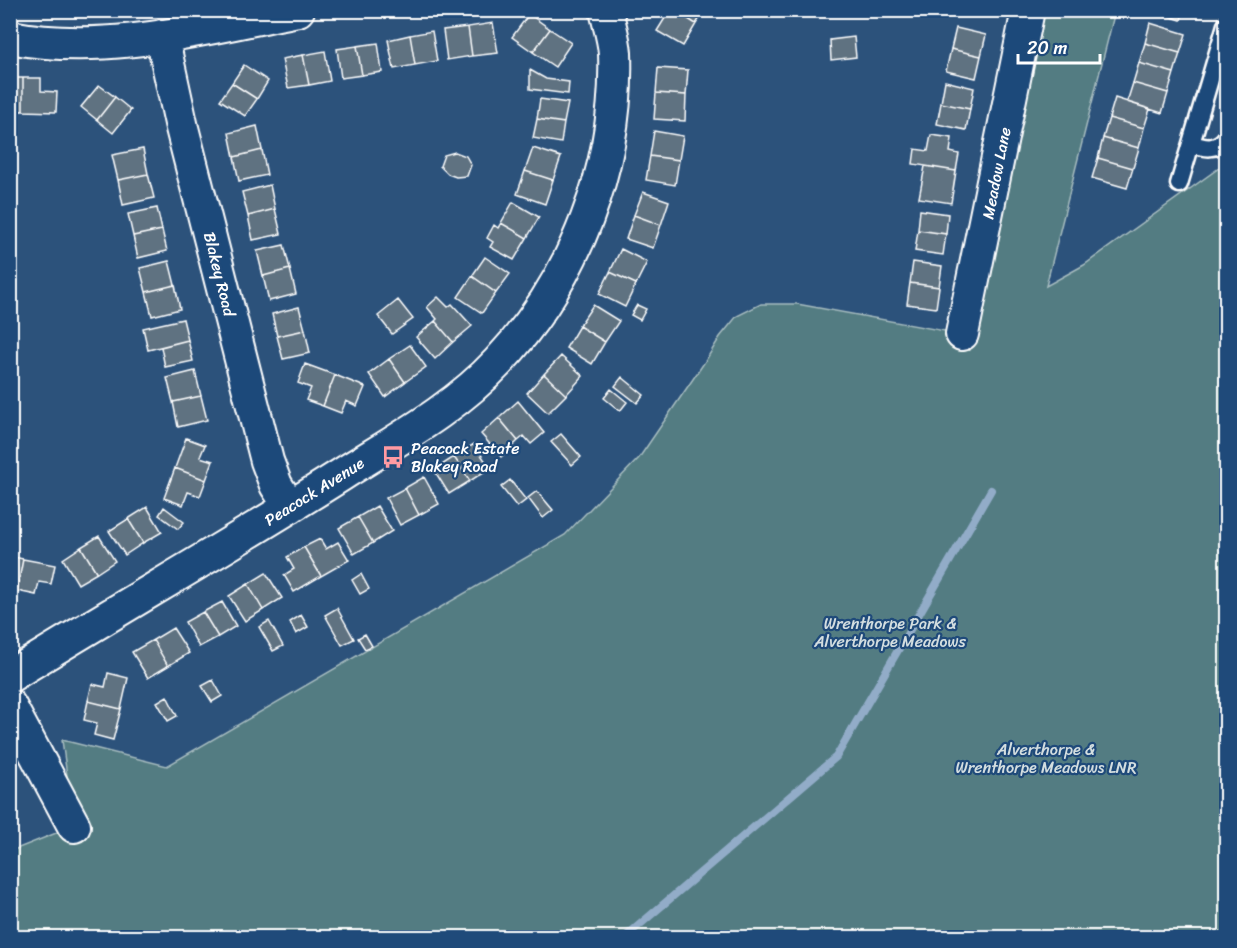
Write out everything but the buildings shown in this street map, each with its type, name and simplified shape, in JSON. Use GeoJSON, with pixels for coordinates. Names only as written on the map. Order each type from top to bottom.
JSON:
{"type":"FeatureCollection","features":[{"type":"Feature","properties":{"kind":"street"},"geometry":{"type":"LineString","coordinates":[[10,37],[38,42],[86,45],[162,36],[298,10]]}},
{"type":"Feature","properties":{"kind":"street","name":"Peacock Avenue"},"geometry":{"type":"LineString","coordinates":[[10,676],[290,507],[445,410],[498,362],[533,318],[562,274],[603,172],[613,114],[615,51],[606,10]]}},
{"type":"Feature","properties":{"kind":"street","name":"Meadow Lane"},"geometry":{"type":"LineString","coordinates":[[962,334],[1028,10]]}},
{"type":"Feature","properties":{"kind":"street","name":"Blakey Road"},"geometry":{"type":"LineString","coordinates":[[162,36],[182,128],[267,461],[276,485],[290,507]]}},
{"type":"Feature","properties":{"kind":"street"},"geometry":{"type":"LineString","coordinates":[[10,706],[74,826]]}},
{"type":"Feature","properties":{"kind":"lane"},"geometry":{"type":"LineString","coordinates":[[1179,184],[1227,25]]}},
{"type":"Feature","properties":{"kind":"lane"},"geometry":{"type":"LineString","coordinates":[[1191,144],[1214,148],[1227,138]]}},
{"type":"Feature","properties":{"kind":"green space","name":"Wrenthorpe Park & Alverthorpe Meadows"},"geometry":{"type":"Polygon","coordinates":[[[1012,11],[1115,11],[1046,286],[1084,265],[1226,163],[1226,937],[11,938],[11,851],[74,826],[62,740],[167,766],[565,535],[639,458],[720,337],[737,316],[761,304],[797,304],[950,332],[1012,11]]]}},
{"type":"Feature","properties":{"kind":"waterway"},"geometry":{"type":"LineString","coordinates":[[624,938],[836,757],[991,490]]}},
{"type":"Feature","properties":{"kind":"place","name":"Peacock Estate Blakey Road"},"geometry":{"type":"Point","coordinates":[393,457]}},
{"type":"Feature","properties":{"kind":"park label","name":"Alverthorpe & Wrenthorpe Meadows LNR"},"geometry":{"type":"Point","coordinates":[1046,758]}}]}
